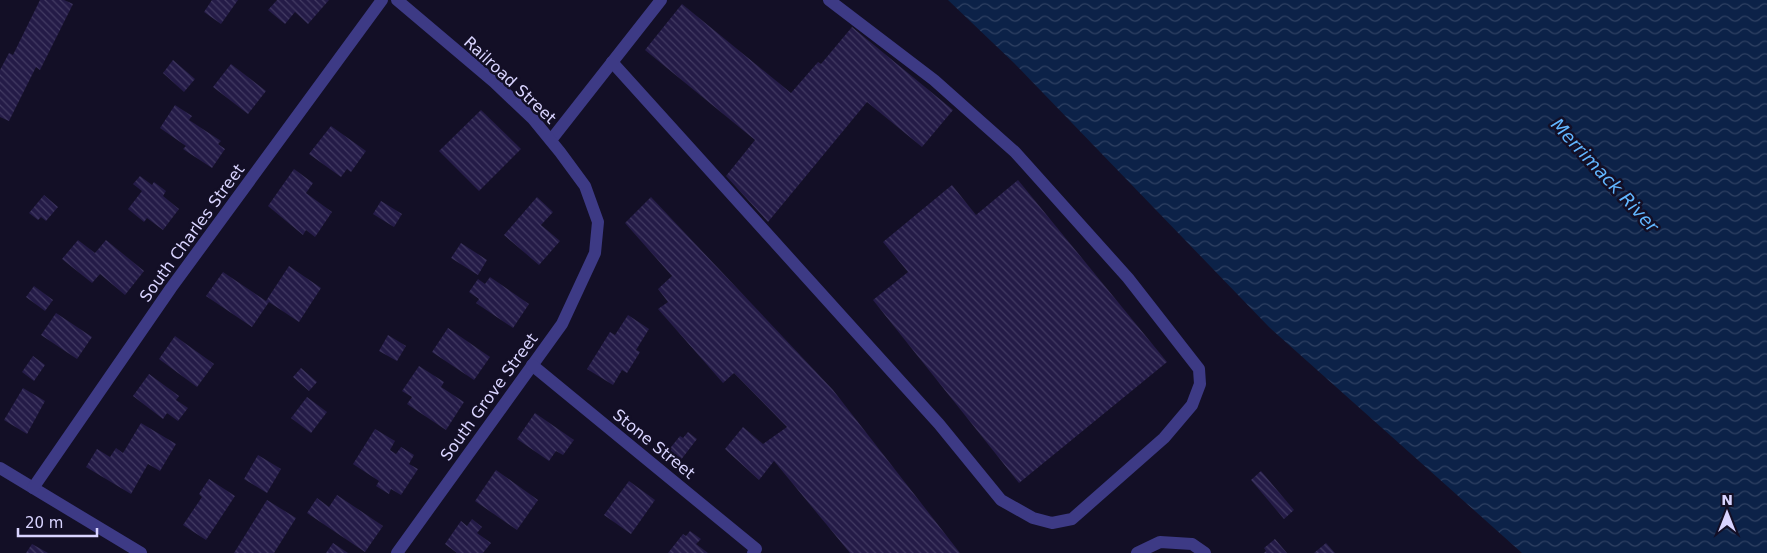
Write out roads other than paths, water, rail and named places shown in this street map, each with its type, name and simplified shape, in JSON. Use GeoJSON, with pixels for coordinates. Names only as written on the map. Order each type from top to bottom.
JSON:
{"type":"FeatureCollection","features":[{"type":"Feature","properties":{"kind":"street","name":"South Charles Street"},"geometry":{"type":"LineString","coordinates":[[33,488],[171,288],[382,0]]}},
{"type":"Feature","properties":{"kind":"street","name":"Railroad Street"},"geometry":{"type":"LineString","coordinates":[[396,0],[494,82],[551,140],[585,186],[598,222],[595,253]]}},
{"type":"Feature","properties":{"kind":"street"},"geometry":{"type":"LineString","coordinates":[[551,140],[661,0]]}},
{"type":"Feature","properties":{"kind":"street"},"geometry":{"type":"LineString","coordinates":[[612,62],[939,424],[1001,500],[1033,518],[1052,523],[1072,519],[1164,438],[1181,418],[1192,405],[1200,384],[1199,369],[1128,278],[1015,152],[934,80],[829,0]]}},
{"type":"Feature","properties":{"kind":"street","name":"South Grove Street"},"geometry":{"type":"LineString","coordinates":[[397,553],[562,324],[595,253]]}},
{"type":"Feature","properties":{"kind":"street","name":"Stone Street"},"geometry":{"type":"LineString","coordinates":[[532,365],[754,551]]}},
{"type":"Feature","properties":{"kind":"street"},"geometry":{"type":"LineString","coordinates":[[0,468],[141,553]]}},
{"type":"Feature","properties":{"kind":"street"},"geometry":{"type":"LineString","coordinates":[[1137,553],[1160,542],[1192,544],[1205,553]]}},
{"type":"Feature","properties":{"kind":"water","name":"Merrimack River"},"geometry":{"type":"Polygon","coordinates":[[[948,0],[1767,0],[1767,553],[1522,553],[1269,327],[1014,63],[948,0]]]}}]}
